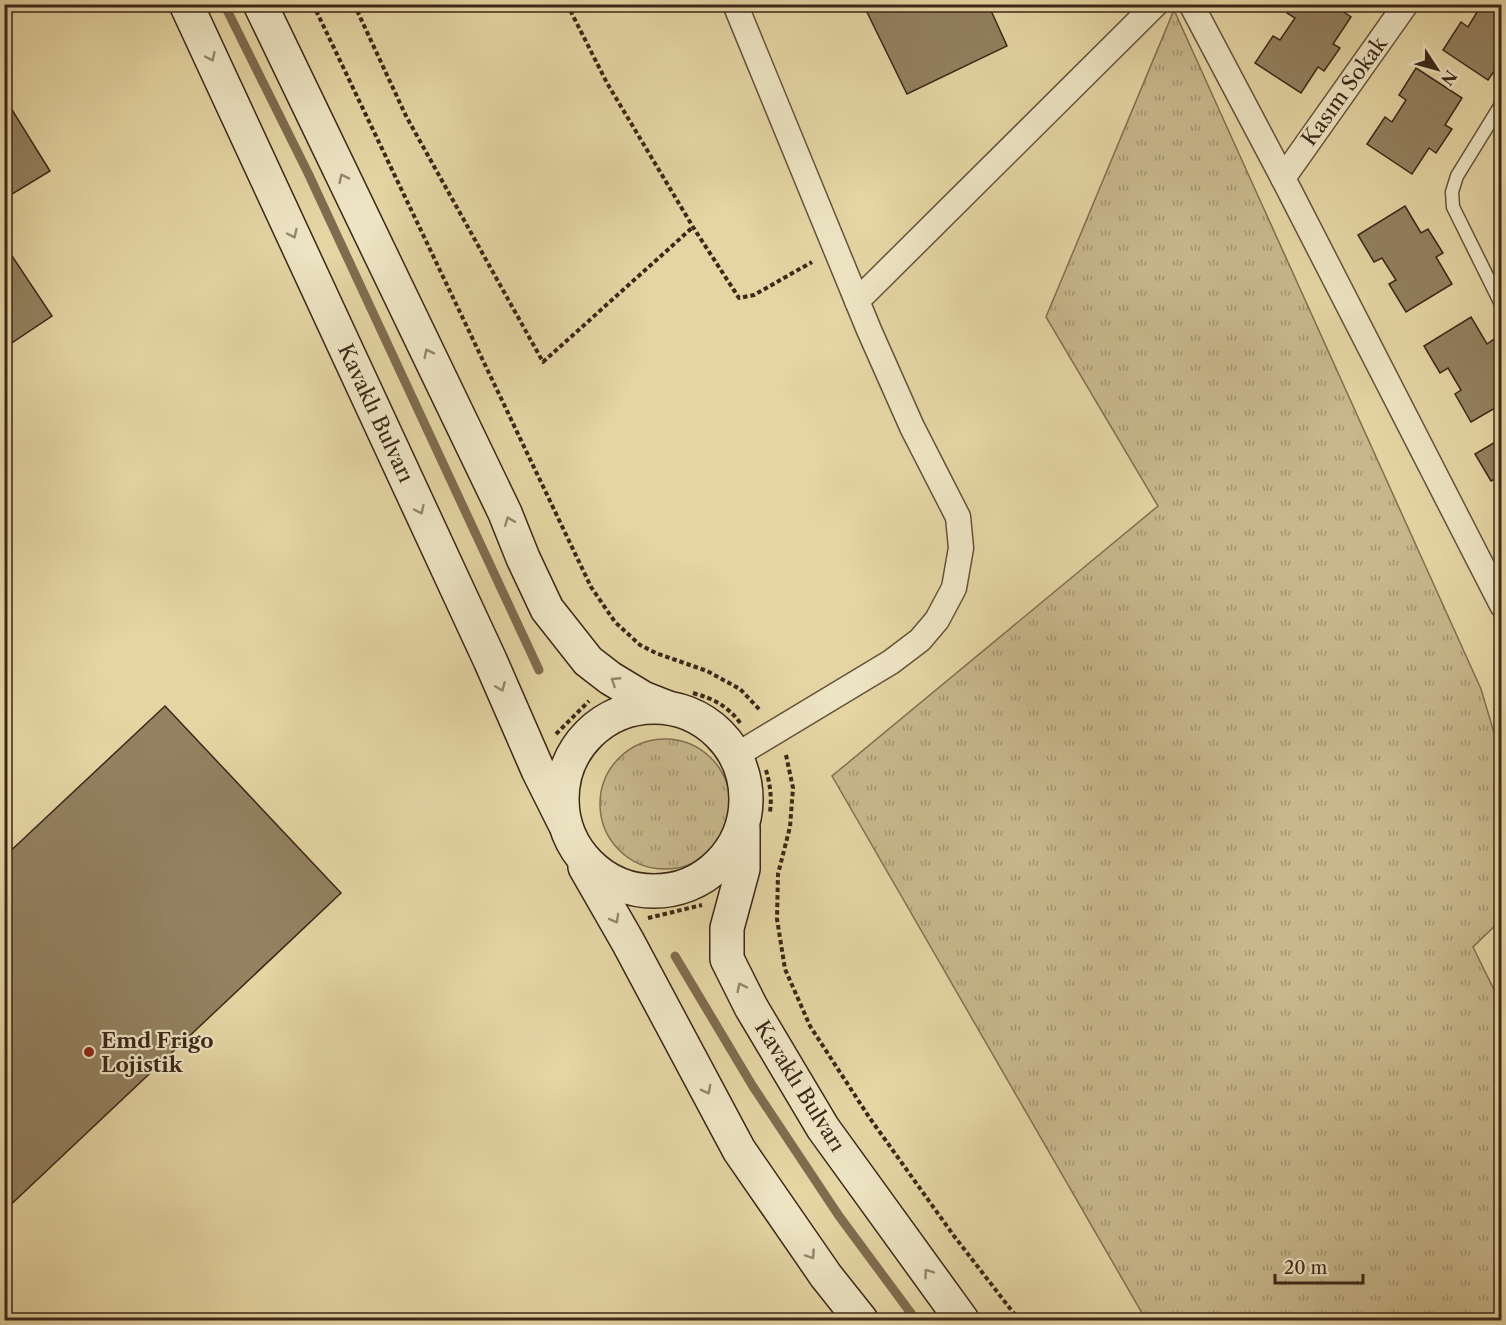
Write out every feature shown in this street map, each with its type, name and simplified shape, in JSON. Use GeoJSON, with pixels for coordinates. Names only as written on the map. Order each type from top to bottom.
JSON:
{"type":"FeatureCollection","features":[{"type":"Feature","properties":{"kind":"main road","name":"Kavaklı Bulvarı"},"geometry":{"type":"LineString","coordinates":[[186,4],[570,836],[739,1150],[826,1276],[861,1320]]}},
{"type":"Feature","properties":{"kind":"main road","name":"Kavaklı Bulvarı"},"geometry":{"type":"LineString","coordinates":[[260,4],[505,513],[547,609],[588,661],[610,678],[643,698],[696,716],[722,735],[738,761],[746,792],[743,869],[727,928],[727,959],[751,1007],[823,1128],[962,1320]]}},
{"type":"Feature","properties":{"kind":"main road","name":"Kavaklı Bulvarı"},"geometry":{"type":"LineString","coordinates":[[666,707],[635,708],[607,719],[584,738],[568,763],[561,792],[570,836],[596,872],[621,886],[651,892],[680,888],[708,874],[730,851],[743,823]]}},
{"type":"Feature","properties":{"kind":"street"},"geometry":{"type":"LineString","coordinates":[[735,4],[857,301],[912,427],[958,517],[961,548],[954,588],[937,620],[920,640],[891,662],[735,756]]}},
{"type":"Feature","properties":{"kind":"street"},"geometry":{"type":"LineString","coordinates":[[857,301],[1156,4]]}},
{"type":"Feature","properties":{"kind":"street"},"geometry":{"type":"LineString","coordinates":[[1191,4],[1502,605]]}},
{"type":"Feature","properties":{"kind":"street","name":"Kasım Sokak"},"geometry":{"type":"LineString","coordinates":[[1282,178],[1406,4]]}},
{"type":"Feature","properties":{"kind":"lane"},"geometry":{"type":"LineString","coordinates":[[1502,103],[1457,176],[1452,192],[1453,207],[1502,306]]}},
{"type":"Feature","properties":{"kind":"path"},"geometry":{"type":"LineString","coordinates":[[354,4],[406,116],[543,362],[693,227]]}},
{"type":"Feature","properties":{"kind":"path"},"geometry":{"type":"LineString","coordinates":[[567,4],[607,83],[693,227],[739,298],[754,295],[836,249]]}},
{"type":"Feature","properties":{"kind":"path"},"geometry":{"type":"LineString","coordinates":[[549,740],[596,694]]}},
{"type":"Feature","properties":{"kind":"path"},"geometry":{"type":"LineString","coordinates":[[647,919],[703,905]]}},
{"type":"Feature","properties":{"kind":"green space"},"geometry":{"type":"Polygon","coordinates":[[[1174,10],[1481,689],[1501,756],[1501,920],[1473,947],[1501,1004],[1501,1320],[1146,1320],[832,776],[1158,506],[1046,317],[1174,10]]]}},
{"type":"Feature","properties":{"kind":"green space"},"geometry":{"type":"Polygon","coordinates":[[[665,739],[690,744],[711,758],[725,779],[730,804],[725,829],[711,850],[690,864],[665,869],[640,864],[619,850],[605,829],[600,804],[605,779],[619,758],[640,744],[665,739]]]}},
{"type":"Feature","properties":{"kind":"building"},"geometry":{"type":"Polygon","coordinates":[[[863,4],[988,4],[1007,46],[907,94],[863,4]]]}},
{"type":"Feature","properties":{"kind":"building"},"geometry":{"type":"Polygon","coordinates":[[[1293,4],[1332,4],[1351,17],[1333,44],[1340,48],[1324,71],[1318,67],[1301,93],[1255,63],[1273,36],[1280,40],[1295,18],[1287,13],[1293,4]]]}},
{"type":"Feature","properties":{"kind":"building"},"geometry":{"type":"Polygon","coordinates":[[[1482,4],[1502,4],[1502,60],[1488,80],[1443,50],[1461,22],[1468,27],[1482,4]]]}},
{"type":"Feature","properties":{"kind":"building"},"geometry":{"type":"Polygon","coordinates":[[[1416,68],[1462,98],[1445,125],[1452,129],[1436,153],[1429,148],[1412,174],[1367,144],[1385,117],[1392,122],[1406,100],[1399,95],[1416,68]]]}},
{"type":"Feature","properties":{"kind":"building"},"geometry":{"type":"Polygon","coordinates":[[[4,97],[50,171],[4,199],[4,97]]]}},
{"type":"Feature","properties":{"kind":"building"},"geometry":{"type":"Polygon","coordinates":[[[1405,206],[1421,233],[1428,229],[1443,253],[1436,257],[1452,284],[1406,312],[1389,284],[1396,280],[1382,258],[1374,262],[1358,235],[1405,206]]]}},
{"type":"Feature","properties":{"kind":"building"},"geometry":{"type":"Polygon","coordinates":[[[4,244],[52,316],[4,348],[4,244]]]}},
{"type":"Feature","properties":{"kind":"building"},"geometry":{"type":"Polygon","coordinates":[[[1471,317],[1487,344],[1494,339],[1502,351],[1502,404],[1471,422],[1455,394],[1461,390],[1448,368],[1440,373],[1424,346],[1471,317]]]}},
{"type":"Feature","properties":{"kind":"building"},"geometry":{"type":"Polygon","coordinates":[[[1502,438],[1502,481],[1499,477],[1491,481],[1475,454],[1502,438]]]}},
{"type":"Feature","properties":{"kind":"building","name":"Emd Frigo Lojistik"},"geometry":{"type":"Polygon","coordinates":[[[165,706],[341,893],[4,1211],[4,857],[165,706]]]}},
{"type":"Feature","properties":{"kind":"waterway"},"geometry":{"type":"LineString","coordinates":[[224,4],[308,173],[539,670]]}},
{"type":"Feature","properties":{"kind":"waterway"},"geometry":{"type":"LineString","coordinates":[[675,956],[752,1085],[839,1216],[916,1320]]}},
{"type":"Feature","properties":{"kind":"place","name":"Emd Frigo Lojistik"},"geometry":{"type":"Point","coordinates":[89,1052]}}]}
